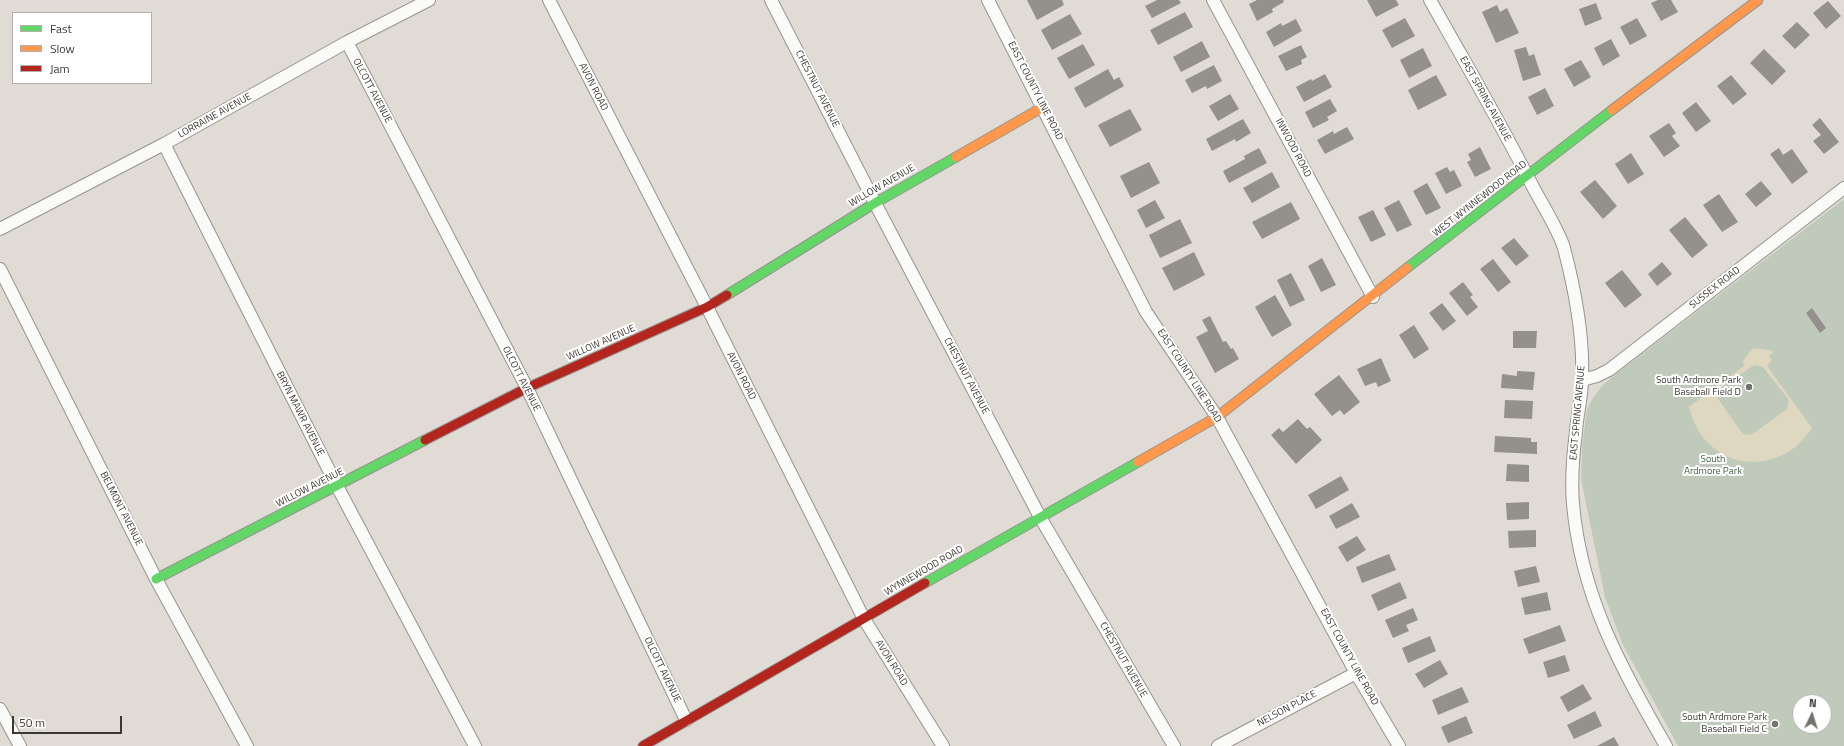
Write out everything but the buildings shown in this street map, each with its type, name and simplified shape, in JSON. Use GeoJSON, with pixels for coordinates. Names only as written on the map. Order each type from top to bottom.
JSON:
{"type":"FeatureCollection","features":[{"type":"Feature","properties":{"kind":"main road","name":"WEST WYNNEWOOD ROAD"},"geometry":{"type":"LineString","coordinates":[[1217,417],[1373,297],[1527,175],[1758,0]]}},
{"type":"Feature","properties":{"kind":"main road","name":"WILLOW AVENUE"},"geometry":{"type":"LineString","coordinates":[[156,579],[527,388],[707,307],[875,202],[1044,107]]}},
{"type":"Feature","properties":{"kind":"main road","name":"WYNNEWOOD ROAD"},"geometry":{"type":"LineString","coordinates":[[643,746],[1040,517],[1217,417]]}},
{"type":"Feature","properties":{"kind":"street","name":"LORRAINE AVENUE"},"geometry":{"type":"LineString","coordinates":[[0,229],[164,144],[347,42],[429,0]]}},
{"type":"Feature","properties":{"kind":"street","name":"AVON ROAD"},"geometry":{"type":"LineString","coordinates":[[548,0],[707,307],[864,619],[943,746]]}},
{"type":"Feature","properties":{"kind":"street","name":"CHESTNUT AVENUE"},"geometry":{"type":"LineString","coordinates":[[771,0],[1040,517],[1174,746]]}},
{"type":"Feature","properties":{"kind":"street","name":"EAST COUNTY LINE ROAD"},"geometry":{"type":"LineString","coordinates":[[988,0],[1044,107],[1146,312],[1217,417],[1356,673],[1399,746]]}},
{"type":"Feature","properties":{"kind":"street","name":"INWOOD ROAD"},"geometry":{"type":"LineString","coordinates":[[1214,0],[1373,297]]}},
{"type":"Feature","properties":{"kind":"street","name":"EAST SPRING AVENUE"},"geometry":{"type":"LineString","coordinates":[[1430,0],[1527,175],[1563,246],[1579,323],[1582,380],[1572,486],[1579,552],[1602,626],[1634,690],[1666,746]]}},
{"type":"Feature","properties":{"kind":"street","name":"OLCOTT AVENUE"},"geometry":{"type":"LineString","coordinates":[[347,42],[527,388],[686,720]]}},
{"type":"Feature","properties":{"kind":"street","name":"BRYN MAWR AVENUE"},"geometry":{"type":"LineString","coordinates":[[164,144],[337,486],[475,746]]}},
{"type":"Feature","properties":{"kind":"street","name":"SUSSEX ROAD"},"geometry":{"type":"LineString","coordinates":[[1582,380],[1597,376],[1610,370],[1844,188]]}},
{"type":"Feature","properties":{"kind":"street","name":"BELMONT AVENUE"},"geometry":{"type":"LineString","coordinates":[[0,269],[156,579],[247,746]]}},
{"type":"Feature","properties":{"kind":"street","name":"NELSON PLACE"},"geometry":{"type":"LineString","coordinates":[[1218,746],[1356,673]]}},
{"type":"Feature","properties":{"kind":"street"},"geometry":{"type":"LineString","coordinates":[[0,709],[20,746]]}},
{"type":"Feature","properties":{"kind":"green space","name":"South Ardmore Park"},"geometry":{"type":"Polygon","coordinates":[[[1844,199],[1844,746],[1678,746],[1622,643],[1605,597],[1581,479],[1582,446],[1587,409],[1601,387],[1613,376],[1844,199]]]}},
{"type":"Feature","properties":{"kind":"sand","name":"South Ardmore Park Baseball Field D"},"geometry":{"type":"Polygon","coordinates":[[[1753,348],[1774,351],[1769,356],[1772,360],[1767,366],[1812,428],[1794,448],[1786,453],[1770,459],[1755,462],[1739,460],[1726,456],[1713,447],[1702,436],[1694,423],[1689,407],[1744,366],[1743,361],[1753,348]],[[1754,365],[1719,389],[1718,399],[1743,434],[1751,435],[1787,409],[1789,400],[1763,367],[1754,365]]]}},
{"type":"Feature","properties":{"kind":"traffic: fast"},"geometry":{"type":"LineString","coordinates":[[1407,268],[1612,110]]}},
{"type":"Feature","properties":{"kind":"traffic: fast"},"geometry":{"type":"LineString","coordinates":[[727,295],[875,203],[956,157]]}},
{"type":"Feature","properties":{"kind":"traffic: fast"},"geometry":{"type":"LineString","coordinates":[[156,579],[425,440]]}},
{"type":"Feature","properties":{"kind":"traffic: fast"},"geometry":{"type":"LineString","coordinates":[[925,583],[1138,462]]}},
{"type":"Feature","properties":{"kind":"traffic: slow"},"geometry":{"type":"LineString","coordinates":[[1612,110],[1758,0]]}},
{"type":"Feature","properties":{"kind":"traffic: slow"},"geometry":{"type":"LineString","coordinates":[[956,157],[1043,107]]}},
{"type":"Feature","properties":{"kind":"traffic: slow"},"geometry":{"type":"LineString","coordinates":[[1138,462],[1217,417],[1407,268]]}},
{"type":"Feature","properties":{"kind":"traffic: jam"},"geometry":{"type":"LineString","coordinates":[[425,440],[527,388],[707,307],[727,295]]}},
{"type":"Feature","properties":{"kind":"traffic: jam"},"geometry":{"type":"LineString","coordinates":[[643,746],[925,583]]}},
{"type":"Feature","properties":{"kind":"place","name":"South Ardmore Park Baseball Field D"},"geometry":{"type":"Point","coordinates":[1749,387]}},
{"type":"Feature","properties":{"kind":"place","name":"South Ardmore Park Baseball Field C"},"geometry":{"type":"Point","coordinates":[1775,724]}}]}
